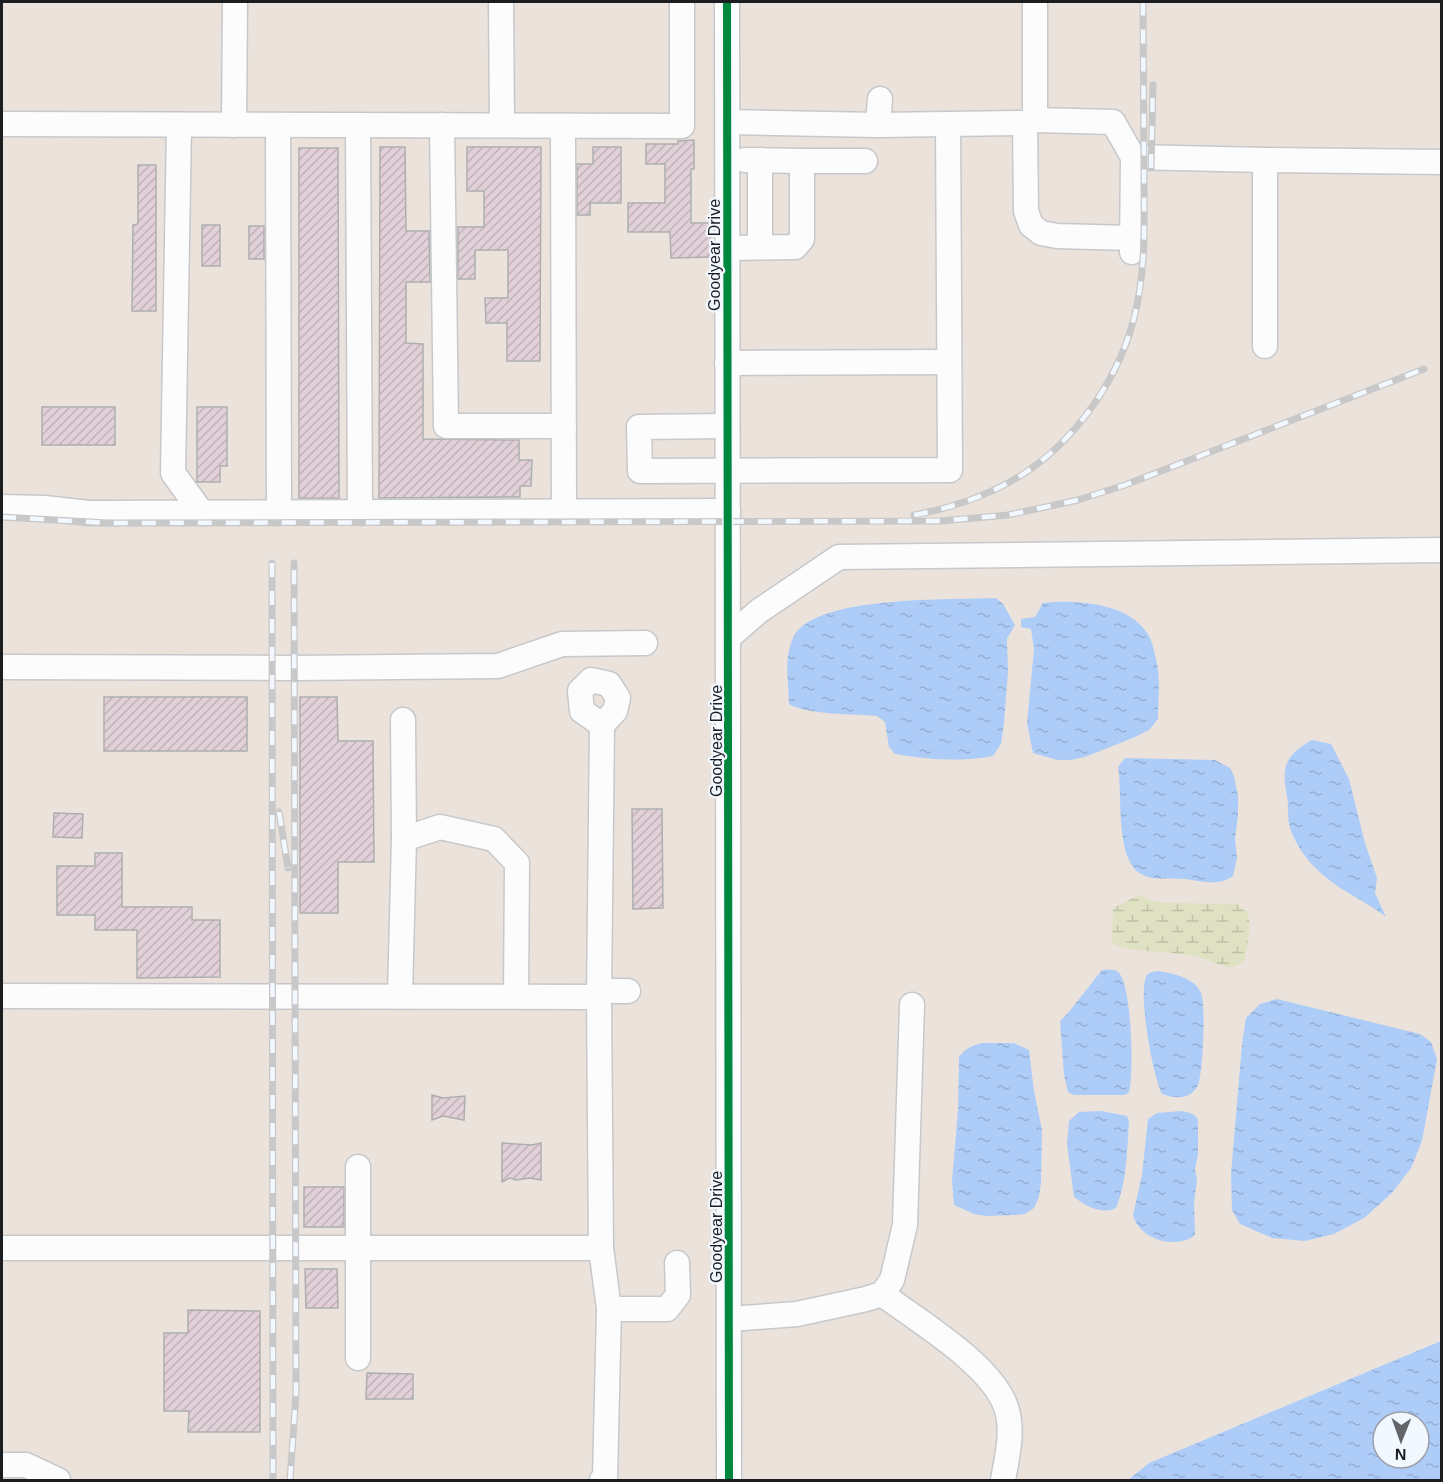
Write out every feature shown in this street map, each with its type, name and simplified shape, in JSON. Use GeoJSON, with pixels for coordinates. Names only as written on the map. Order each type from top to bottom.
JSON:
{"type":"FeatureCollection","features":[{"type":"Feature","properties":{"kind":"street"},"geometry":{"type":"LineString","coordinates":[[234,125],[235,2]]}},
{"type":"Feature","properties":{"kind":"street"},"geometry":{"type":"LineString","coordinates":[[501,2],[502,126]]}},
{"type":"Feature","properties":{"kind":"street"},"geometry":{"type":"LineString","coordinates":[[2,124],[682,126],[682,2]]}},
{"type":"Feature","properties":{"kind":"street","name":"Goodyear Drive"},"geometry":{"type":"LineString","coordinates":[[727,2],[729,1480]]}},
{"type":"Feature","properties":{"kind":"street"},"geometry":{"type":"LineString","coordinates":[[728,122],[878,124],[1030,122],[1113,122],[1133,157],[1132,245],[1041,233],[1030,225],[1026,211],[1030,122],[1035,2]]}},
{"type":"Feature","properties":{"kind":"street"},"geometry":{"type":"LineString","coordinates":[[878,124],[880,99]]}},
{"type":"Feature","properties":{"kind":"street"},"geometry":{"type":"LineString","coordinates":[[727,426],[639,427],[640,471],[950,470],[948,124]]}},
{"type":"Feature","properties":{"kind":"street"},"geometry":{"type":"LineString","coordinates":[[278,125],[279,513]]}},
{"type":"Feature","properties":{"kind":"street"},"geometry":{"type":"LineString","coordinates":[[442,125],[446,426],[564,426]]}},
{"type":"Feature","properties":{"kind":"street"},"geometry":{"type":"LineString","coordinates":[[179,126],[173,473],[202,513]]}},
{"type":"Feature","properties":{"kind":"street"},"geometry":{"type":"LineString","coordinates":[[358,126],[360,513]]}},
{"type":"Feature","properties":{"kind":"street"},"geometry":{"type":"LineString","coordinates":[[563,126],[564,512]]}},
{"type":"Feature","properties":{"kind":"street"},"geometry":{"type":"LineString","coordinates":[[1133,157],[1442,162]]}},
{"type":"Feature","properties":{"kind":"street"},"geometry":{"type":"LineString","coordinates":[[728,160],[865,161]]}},
{"type":"Feature","properties":{"kind":"street"},"geometry":{"type":"LineString","coordinates":[[760,160],[760,247]]}},
{"type":"Feature","properties":{"kind":"street"},"geometry":{"type":"LineString","coordinates":[[1264,160],[1265,345]]}},
{"type":"Feature","properties":{"kind":"street"},"geometry":{"type":"LineString","coordinates":[[728,248],[795,247],[802,239],[802,161]]}},
{"type":"Feature","properties":{"kind":"street"},"geometry":{"type":"LineString","coordinates":[[728,363],[949,362]]}},
{"type":"Feature","properties":{"kind":"street"},"geometry":{"type":"LineString","coordinates":[[2,507],[44,508],[89,513],[729,511]]}},
{"type":"Feature","properties":{"kind":"street"},"geometry":{"type":"LineString","coordinates":[[729,637],[759,611],[839,558],[1442,550]]}},
{"type":"Feature","properties":{"kind":"street"},"geometry":{"type":"LineString","coordinates":[[2,667],[498,666],[562,644],[645,643]]}},
{"type":"Feature","properties":{"kind":"street"},"geometry":{"type":"LineString","coordinates":[[400,996],[404,839],[403,720]]}},
{"type":"Feature","properties":{"kind":"street"},"geometry":{"type":"LineString","coordinates":[[602,725],[599,996],[601,1248],[609,1309],[605,1478],[602,1480]]}},
{"type":"Feature","properties":{"kind":"street"},"geometry":{"type":"LineString","coordinates":[[404,839],[440,827],[494,839],[518,863],[516,996]]}},
{"type":"Feature","properties":{"kind":"street"},"geometry":{"type":"LineString","coordinates":[[2,996],[599,996],[606,991],[628,991]]}},
{"type":"Feature","properties":{"kind":"street"},"geometry":{"type":"LineString","coordinates":[[730,1319],[797,1314],[882,1294],[892,1280],[905,1225],[912,1005]]}},
{"type":"Feature","properties":{"kind":"street"},"geometry":{"type":"LineString","coordinates":[[358,1167],[358,1358]]}},
{"type":"Feature","properties":{"kind":"street"},"geometry":{"type":"LineString","coordinates":[[2,1248],[601,1248]]}},
{"type":"Feature","properties":{"kind":"street"},"geometry":{"type":"LineString","coordinates":[[609,1309],[667,1309],[678,1295],[677,1263]]}},
{"type":"Feature","properties":{"kind":"street"},"geometry":{"type":"LineString","coordinates":[[882,1294],[975,1362],[993,1384],[1006,1407],[1010,1433],[1003,1480]]}},
{"type":"Feature","properties":{"kind":"street"},"geometry":{"type":"LineString","coordinates":[[2,1465],[26,1465],[58,1480]]}},
{"type":"Feature","properties":{"kind":"shaded area"},"geometry":{"type":"Polygon","coordinates":[[[2,2],[1441,2],[1441,1341],[1149,1463],[1128,1480],[2,1480],[2,2]]]}},
{"type":"Feature","properties":{"kind":"green space"},"geometry":{"type":"Polygon","coordinates":[[[1139,895],[1155,902],[1237,904],[1248,912],[1250,928],[1245,960],[1229,967],[1193,956],[1115,945],[1112,941],[1113,908],[1139,895]]]}},
{"type":"Feature","properties":{"kind":"water"},"geometry":{"type":"Polygon","coordinates":[[[996,598],[1003,604],[1015,625],[1007,639],[1008,672],[1001,744],[993,756],[944,760],[895,754],[889,747],[885,722],[877,716],[819,712],[797,708],[789,704],[787,670],[789,652],[794,636],[807,623],[829,613],[856,606],[919,600],[996,598]]]}},
{"type":"Feature","properties":{"kind":"water"},"geometry":{"type":"Polygon","coordinates":[[[1079,602],[1118,611],[1129,616],[1147,633],[1154,649],[1159,681],[1158,719],[1149,730],[1085,757],[1071,760],[1057,760],[1033,753],[1027,723],[1034,649],[1031,629],[1021,627],[1021,619],[1035,617],[1043,603],[1079,602]]]}},
{"type":"Feature","properties":{"kind":"water"},"geometry":{"type":"Polygon","coordinates":[[[1312,740],[1331,744],[1349,779],[1365,843],[1377,878],[1375,893],[1386,917],[1321,873],[1306,857],[1294,838],[1289,821],[1285,769],[1296,751],[1312,740]]]}},
{"type":"Feature","properties":{"kind":"water"},"geometry":{"type":"Polygon","coordinates":[[[1125,758],[1215,760],[1230,768],[1238,796],[1235,839],[1237,858],[1233,876],[1221,881],[1204,882],[1180,878],[1148,877],[1134,868],[1124,842],[1122,826],[1118,767],[1125,758]]]}},
{"type":"Feature","properties":{"kind":"water"},"geometry":{"type":"Polygon","coordinates":[[[1102,970],[1113,970],[1119,973],[1127,995],[1131,1050],[1129,1093],[1124,1095],[1074,1095],[1068,1092],[1064,1075],[1060,1021],[1102,970]]]}},
{"type":"Feature","properties":{"kind":"water"},"geometry":{"type":"Polygon","coordinates":[[[1158,971],[1189,980],[1198,988],[1203,1000],[1200,1078],[1195,1090],[1187,1096],[1172,1097],[1162,1094],[1158,1085],[1145,1017],[1144,986],[1148,974],[1158,971]]]}},
{"type":"Feature","properties":{"kind":"water"},"geometry":{"type":"Polygon","coordinates":[[[1277,999],[1420,1034],[1431,1042],[1437,1059],[1422,1141],[1411,1168],[1392,1193],[1364,1218],[1334,1234],[1305,1241],[1272,1238],[1240,1224],[1232,1210],[1231,1174],[1246,1018],[1260,1004],[1277,999]]]}},
{"type":"Feature","properties":{"kind":"water"},"geometry":{"type":"Polygon","coordinates":[[[982,1043],[1014,1043],[1029,1050],[1042,1130],[1041,1182],[1039,1197],[1034,1208],[1025,1214],[986,1216],[974,1214],[954,1205],[952,1181],[958,1110],[959,1057],[966,1049],[982,1043]]]}},
{"type":"Feature","properties":{"kind":"water"},"geometry":{"type":"Polygon","coordinates":[[[1101,1111],[1127,1116],[1129,1122],[1126,1165],[1120,1198],[1116,1208],[1110,1210],[1099,1210],[1074,1197],[1067,1144],[1069,1121],[1079,1112],[1101,1111]]]}},
{"type":"Feature","properties":{"kind":"water"},"geometry":{"type":"Polygon","coordinates":[[[1182,1111],[1194,1115],[1198,1121],[1198,1154],[1195,1169],[1197,1180],[1194,1203],[1195,1235],[1179,1242],[1169,1242],[1159,1240],[1143,1231],[1133,1215],[1142,1175],[1148,1119],[1157,1113],[1182,1111]]]}},
{"type":"Feature","properties":{"kind":"water"},"geometry":{"type":"Polygon","coordinates":[[[1441,1341],[1441,1480],[1128,1480],[1149,1463],[1441,1341]]]}},
{"type":"Feature","properties":{"kind":"building"},"geometry":{"type":"Polygon","coordinates":[[[694,140],[694,169],[691,169],[691,223],[710,223],[711,257],[671,258],[670,232],[628,232],[628,203],[665,203],[665,164],[646,164],[646,144],[678,144],[678,141],[694,140]]]}},
{"type":"Feature","properties":{"kind":"building"},"geometry":{"type":"Polygon","coordinates":[[[380,147],[405,147],[406,231],[429,231],[430,282],[406,282],[406,343],[423,344],[423,439],[519,440],[519,460],[532,460],[531,486],[520,486],[520,497],[379,498],[380,147]]]}},
{"type":"Feature","properties":{"kind":"building"},"geometry":{"type":"Polygon","coordinates":[[[467,147],[541,147],[540,361],[507,361],[507,323],[486,323],[485,298],[508,298],[508,250],[475,250],[475,279],[458,279],[458,227],[484,227],[484,191],[467,191],[467,147]]]}},
{"type":"Feature","properties":{"kind":"building"},"geometry":{"type":"Polygon","coordinates":[[[593,147],[621,147],[621,203],[590,203],[590,215],[577,215],[577,164],[593,164],[593,147]]]}},
{"type":"Feature","properties":{"kind":"building"},"geometry":{"type":"Polygon","coordinates":[[[299,148],[338,148],[339,498],[299,498],[299,148]]]}},
{"type":"Feature","properties":{"kind":"building"},"geometry":{"type":"Polygon","coordinates":[[[138,165],[156,165],[156,311],[132,311],[133,225],[138,224],[138,165]]]}},
{"type":"Feature","properties":{"kind":"building"},"geometry":{"type":"Polygon","coordinates":[[[202,225],[220,225],[220,266],[202,266],[202,225]]]}},
{"type":"Feature","properties":{"kind":"building"},"geometry":{"type":"Polygon","coordinates":[[[249,226],[264,226],[264,259],[249,259],[249,226]]]}},
{"type":"Feature","properties":{"kind":"building"},"geometry":{"type":"Polygon","coordinates":[[[42,407],[115,407],[115,445],[42,445],[42,407]]]}},
{"type":"Feature","properties":{"kind":"building"},"geometry":{"type":"Polygon","coordinates":[[[197,407],[227,407],[227,466],[220,466],[220,482],[197,482],[197,407]]]}},
{"type":"Feature","properties":{"kind":"building"},"geometry":{"type":"Polygon","coordinates":[[[104,697],[247,697],[247,751],[104,751],[104,697]]]}},
{"type":"Feature","properties":{"kind":"building"},"geometry":{"type":"Polygon","coordinates":[[[300,697],[337,697],[338,741],[373,741],[374,862],[338,862],[338,913],[300,913],[300,697]]]}},
{"type":"Feature","properties":{"kind":"building"},"geometry":{"type":"Polygon","coordinates":[[[632,809],[662,809],[663,908],[633,909],[632,809]]]}},
{"type":"Feature","properties":{"kind":"building"},"geometry":{"type":"Polygon","coordinates":[[[54,813],[83,814],[82,838],[53,837],[54,813]]]}},
{"type":"Feature","properties":{"kind":"building"},"geometry":{"type":"Polygon","coordinates":[[[95,853],[122,853],[122,907],[192,907],[192,920],[220,920],[220,977],[137,978],[137,930],[95,930],[95,915],[57,915],[57,866],[95,866],[95,853]]]}},
{"type":"Feature","properties":{"kind":"building"},"geometry":{"type":"Polygon","coordinates":[[[432,1095],[443,1098],[465,1096],[464,1120],[443,1116],[432,1120],[432,1095]]]}},
{"type":"Feature","properties":{"kind":"building"},"geometry":{"type":"Polygon","coordinates":[[[502,1143],[532,1145],[541,1143],[541,1180],[510,1178],[502,1182],[502,1143]]]}},
{"type":"Feature","properties":{"kind":"building"},"geometry":{"type":"Polygon","coordinates":[[[304,1187],[344,1187],[344,1227],[304,1227],[304,1187]]]}},
{"type":"Feature","properties":{"kind":"building"},"geometry":{"type":"Polygon","coordinates":[[[305,1269],[337,1269],[338,1308],[306,1308],[305,1269]]]}},
{"type":"Feature","properties":{"kind":"building"},"geometry":{"type":"Polygon","coordinates":[[[188,1310],[260,1311],[260,1432],[188,1432],[189,1411],[164,1411],[164,1333],[188,1333],[188,1310]]]}},
{"type":"Feature","properties":{"kind":"building"},"geometry":{"type":"Polygon","coordinates":[[[367,1373],[413,1374],[413,1399],[366,1399],[367,1373]]]}},
{"type":"Feature","properties":{"kind":"railway"},"geometry":{"type":"LineString","coordinates":[[914,515],[974,499],[997,489],[1032,468],[1054,450],[1092,408],[1120,358],[1137,305],[1143,256],[1143,2]]}},
{"type":"Feature","properties":{"kind":"railway"},"geometry":{"type":"LineString","coordinates":[[1151,168],[1153,85]]}},
{"type":"Feature","properties":{"kind":"railway"},"geometry":{"type":"LineString","coordinates":[[2,517],[108,523],[941,521],[1008,515],[1078,500],[1125,485],[1424,369]]}},
{"type":"Feature","properties":{"kind":"railway"},"geometry":{"type":"LineString","coordinates":[[272,563],[273,1480]]}},
{"type":"Feature","properties":{"kind":"railway"},"geometry":{"type":"LineString","coordinates":[[290,1480],[296,1394],[294,563]]}},
{"type":"Feature","properties":{"kind":"railway"},"geometry":{"type":"LineString","coordinates":[[279,812],[288,868]]}},
{"type":"Feature","properties":{"kind":"cycle path"},"geometry":{"type":"LineString","coordinates":[[727,2],[729,1480]]}}]}
